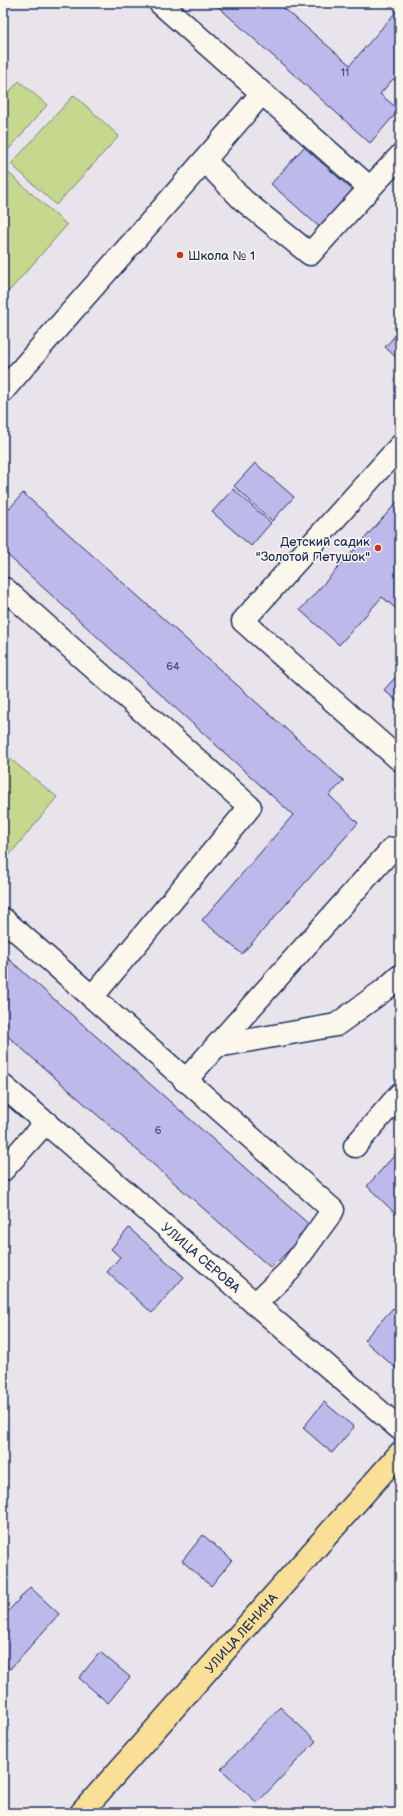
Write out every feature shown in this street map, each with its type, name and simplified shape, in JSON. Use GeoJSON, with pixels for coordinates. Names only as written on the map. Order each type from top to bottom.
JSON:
{"type":"FeatureCollection","features":[{"type":"Feature","properties":{"kind":"main road","name":"УЛИЦА ЛЕНИНА"},"geometry":{"type":"LineString","coordinates":[[81,1813],[400,1453]]}},
{"type":"Feature","properties":{"kind":"street"},"geometry":{"type":"LineString","coordinates":[[160,3],[370,188]]}},
{"type":"Feature","properties":{"kind":"street"},"geometry":{"type":"LineString","coordinates":[[3,391],[72,310],[205,161],[262,93]]}},
{"type":"Feature","properties":{"kind":"street"},"geometry":{"type":"LineString","coordinates":[[205,161],[243,200],[310,254],[400,156]]}},
{"type":"Feature","properties":{"kind":"street"},"geometry":{"type":"LineString","coordinates":[[400,446],[243,621],[400,760]]}},
{"type":"Feature","properties":{"kind":"street"},"geometry":{"type":"LineString","coordinates":[[3,591],[5,589],[250,807],[92,997]]}},
{"type":"Feature","properties":{"kind":"street"},"geometry":{"type":"LineString","coordinates":[[186,1081],[392,849],[400,852]]}},
{"type":"Feature","properties":{"kind":"street"},"geometry":{"type":"LineString","coordinates":[[3,919],[333,1210],[289,1271],[255,1304]]}},
{"type":"Feature","properties":{"kind":"street"},"geometry":{"type":"LineString","coordinates":[[217,1046],[336,1025],[384,990],[400,976]]}},
{"type":"Feature","properties":{"kind":"street","name":"УЛИЦА СЕРОВА"},"geometry":{"type":"LineString","coordinates":[[3,1086],[400,1429]]}},
{"type":"Feature","properties":{"kind":"street"},"geometry":{"type":"LineString","coordinates":[[354,1146],[400,1094]]}},
{"type":"Feature","properties":{"kind":"street"},"geometry":{"type":"LineString","coordinates":[[3,1170],[46,1122]]}},
{"type":"Feature","properties":{"kind":"green space"},"geometry":{"type":"Polygon","coordinates":[[[19,81],[47,105],[3,156],[3,99],[19,81]]]}},
{"type":"Feature","properties":{"kind":"green space"},"geometry":{"type":"Polygon","coordinates":[[[74,95],[119,136],[56,205],[11,164],[74,95]]]}},
{"type":"Feature","properties":{"kind":"green space"},"geometry":{"type":"Polygon","coordinates":[[[3,168],[67,225],[3,298],[3,168]]]}},
{"type":"Feature","properties":{"kind":"green space"},"geometry":{"type":"Polygon","coordinates":[[[3,753],[57,797],[3,863],[3,753]]]}},
{"type":"Feature","properties":{"kind":"building"},"geometry":{"type":"Polygon","coordinates":[[[214,3],[278,3],[350,65],[400,7],[400,85],[393,79],[380,94],[399,110],[370,143],[214,3]]]}},
{"type":"Feature","properties":{"kind":"building"},"geometry":{"type":"Polygon","coordinates":[[[304,147],[358,195],[325,232],[271,184],[304,147]]]}},
{"type":"Feature","properties":{"kind":"building"},"geometry":{"type":"Polygon","coordinates":[[[400,330],[400,361],[385,347],[400,330]]]}},
{"type":"Feature","properties":{"kind":"building"},"geometry":{"type":"Polygon","coordinates":[[[255,463],[294,497],[272,521],[234,486],[255,463]]]}},
{"type":"Feature","properties":{"kind":"building"},"geometry":{"type":"Polygon","coordinates":[[[233,489],[271,523],[251,546],[212,512],[233,489]]]}},
{"type":"Feature","properties":{"kind":"building"},"geometry":{"type":"Polygon","coordinates":[[[23,493],[344,781],[329,795],[358,823],[242,954],[202,920],[293,815],[3,551],[3,502],[10,508],[23,493]]]}},
{"type":"Feature","properties":{"kind":"building","name":"Детский садик \"Золотой Петушок\""},"geometry":{"type":"Polygon","coordinates":[[[400,499],[400,612],[382,597],[339,645],[300,610],[400,499]]]}},
{"type":"Feature","properties":{"kind":"building"},"geometry":{"type":"Polygon","coordinates":[[[400,672],[400,704],[384,690],[400,672]]]}},
{"type":"Feature","properties":{"kind":"building"},"geometry":{"type":"Polygon","coordinates":[[[3,954],[312,1227],[271,1268],[3,1032],[3,954]]]}},
{"type":"Feature","properties":{"kind":"building"},"geometry":{"type":"Polygon","coordinates":[[[400,1149],[400,1218],[367,1186],[400,1149]]]}},
{"type":"Feature","properties":{"kind":"building"},"geometry":{"type":"Polygon","coordinates":[[[129,1228],[184,1277],[152,1313],[107,1272],[120,1257],[111,1249],[129,1228]]]}},
{"type":"Feature","properties":{"kind":"building"},"geometry":{"type":"Polygon","coordinates":[[[393,1308],[400,1314],[400,1372],[364,1340],[393,1308]]]}},
{"type":"Feature","properties":{"kind":"building"},"geometry":{"type":"Polygon","coordinates":[[[324,1402],[354,1427],[332,1453],[303,1428],[324,1402]]]}},
{"type":"Feature","properties":{"kind":"building"},"geometry":{"type":"Polygon","coordinates":[[[203,1535],[232,1560],[211,1586],[182,1561],[203,1535]]]}},
{"type":"Feature","properties":{"kind":"building"},"geometry":{"type":"Polygon","coordinates":[[[30,1587],[59,1614],[10,1669],[3,1662],[3,1617],[30,1587]]]}},
{"type":"Feature","properties":{"kind":"building"},"geometry":{"type":"Polygon","coordinates":[[[100,1652],[130,1677],[108,1703],[79,1678],[100,1652]]]}},
{"type":"Feature","properties":{"kind":"building"},"geometry":{"type":"Polygon","coordinates":[[[280,1707],[316,1741],[257,1803],[221,1769],[280,1707]]]}},
{"type":"Feature","properties":{"kind":"place","name":"Школа № 1"},"geometry":{"type":"Point","coordinates":[180,255]}},
{"type":"Feature","properties":{"kind":"place","name":"Детский садик \"Золотой Петушок\""},"geometry":{"type":"Point","coordinates":[378,548]}}]}
